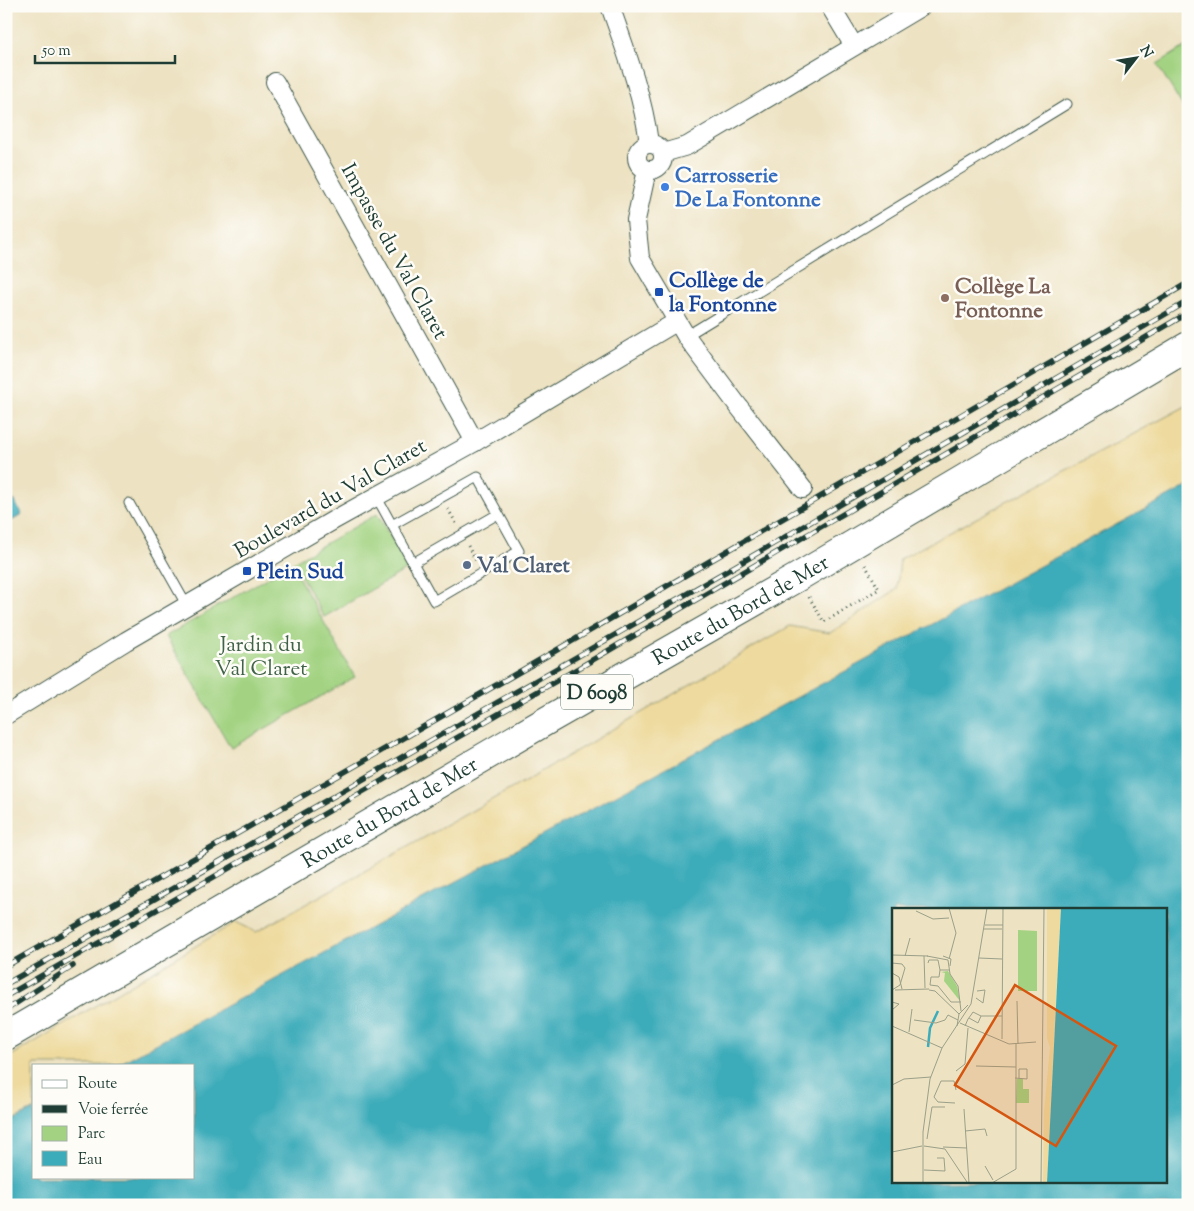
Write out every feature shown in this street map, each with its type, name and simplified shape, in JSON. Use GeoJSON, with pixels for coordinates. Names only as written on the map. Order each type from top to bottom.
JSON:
{"type":"FeatureCollection","features":[{"type":"Feature","properties":{"kind":"main road","name":"Route du Bord de Mer"},"geometry":{"type":"LineString","coordinates":[[6,1036],[546,721],[798,577],[1188,346]]}},
{"type":"Feature","properties":{"kind":"street"},"geometry":{"type":"LineString","coordinates":[[610,6],[634,74],[647,128],[656,148]]}},
{"type":"Feature","properties":{"kind":"street"},"geometry":{"type":"LineString","coordinates":[[830,6],[854,46]]}},
{"type":"Feature","properties":{"kind":"street"},"geometry":{"type":"LineString","coordinates":[[803,489],[738,407],[681,329],[640,258],[636,220],[648,170],[640,166],[637,154],[641,147],[687,146],[922,6]]}},
{"type":"Feature","properties":{"kind":"street","name":"Impasse du Val Claret"},"geometry":{"type":"LineString","coordinates":[[275,82],[475,442]]}},
{"type":"Feature","properties":{"kind":"street","name":"Boulevard du Val Claret"},"geometry":{"type":"LineString","coordinates":[[6,715],[126,641],[376,496],[681,329]]}},
{"type":"Feature","properties":{"kind":"lane"},"geometry":{"type":"LineString","coordinates":[[681,329],[1067,104]]}},
{"type":"Feature","properties":{"kind":"lane"},"geometry":{"type":"LineString","coordinates":[[376,496],[392,525],[434,601],[519,552],[478,478],[392,525]]}},
{"type":"Feature","properties":{"kind":"lane"},"geometry":{"type":"LineString","coordinates":[[129,503],[187,606]]}},
{"type":"Feature","properties":{"kind":"lane"},"geometry":{"type":"LineString","coordinates":[[413,563],[498,514]]}},
{"type":"Feature","properties":{"kind":"path"},"geometry":{"type":"LineString","coordinates":[[442,498],[482,573]]}},
{"type":"Feature","properties":{"kind":"path"},"geometry":{"type":"LineString","coordinates":[[798,577],[824,622],[879,589],[854,544]]}},
{"type":"Feature","properties":{"kind":"green space"},"geometry":{"type":"Polygon","coordinates":[[[1188,45],[1188,115],[1157,64],[1188,45]]]}},
{"type":"Feature","properties":{"kind":"green space"},"geometry":{"type":"Polygon","coordinates":[[[377,514],[409,568],[324,617],[293,562],[377,514]]]}},
{"type":"Feature","properties":{"kind":"green space","name":"Jardin du Val Claret"},"geometry":{"type":"Polygon","coordinates":[[[291,564],[355,677],[231,748],[166,636],[291,564]]]}},
{"type":"Feature","properties":{"kind":"sand"},"geometry":{"type":"Polygon","coordinates":[[[1188,405],[1188,486],[119,1064],[32,1064],[32,1110],[6,1123],[6,1059],[236,922],[256,932],[518,785],[790,626],[830,633],[897,589],[900,559],[1188,405]]]}},
{"type":"Feature","properties":{"kind":"water"},"geometry":{"type":"Polygon","coordinates":[[[1188,486],[1188,1205],[6,1205],[6,1124],[32,1111],[32,1178],[195,1178],[195,1064],[119,1064],[1188,486]]]}},
{"type":"Feature","properties":{"kind":"water"},"geometry":{"type":"Polygon","coordinates":[[[14,500],[22,515],[6,524],[6,504],[14,500]]]}},
{"type":"Feature","properties":{"kind":"railway"},"geometry":{"type":"LineString","coordinates":[[6,966],[519,672],[1188,283]]}},
{"type":"Feature","properties":{"kind":"railway"},"geometry":{"type":"LineString","coordinates":[[6,984],[737,565],[1188,301]]}},
{"type":"Feature","properties":{"kind":"railway"},"geometry":{"type":"LineString","coordinates":[[6,996],[570,673],[1188,313]]}},
{"type":"Feature","properties":{"kind":"railway"},"geometry":{"type":"LineString","coordinates":[[6,1010],[73,966]]}},
{"type":"Feature","properties":{"kind":"place","name":"Carrosserie De La Fontonne"},"geometry":{"type":"Point","coordinates":[665,187]}},
{"type":"Feature","properties":{"kind":"place","name":"Collège de la Fontonne"},"geometry":{"type":"Point","coordinates":[659,292]}},
{"type":"Feature","properties":{"kind":"place","name":"Collège La Fontonne"},"geometry":{"type":"Point","coordinates":[945,298]}},
{"type":"Feature","properties":{"kind":"place","name":"Val Claret"},"geometry":{"type":"Point","coordinates":[467,565]}},
{"type":"Feature","properties":{"kind":"place","name":"Plein Sud"},"geometry":{"type":"Point","coordinates":[247,571]}}]}
